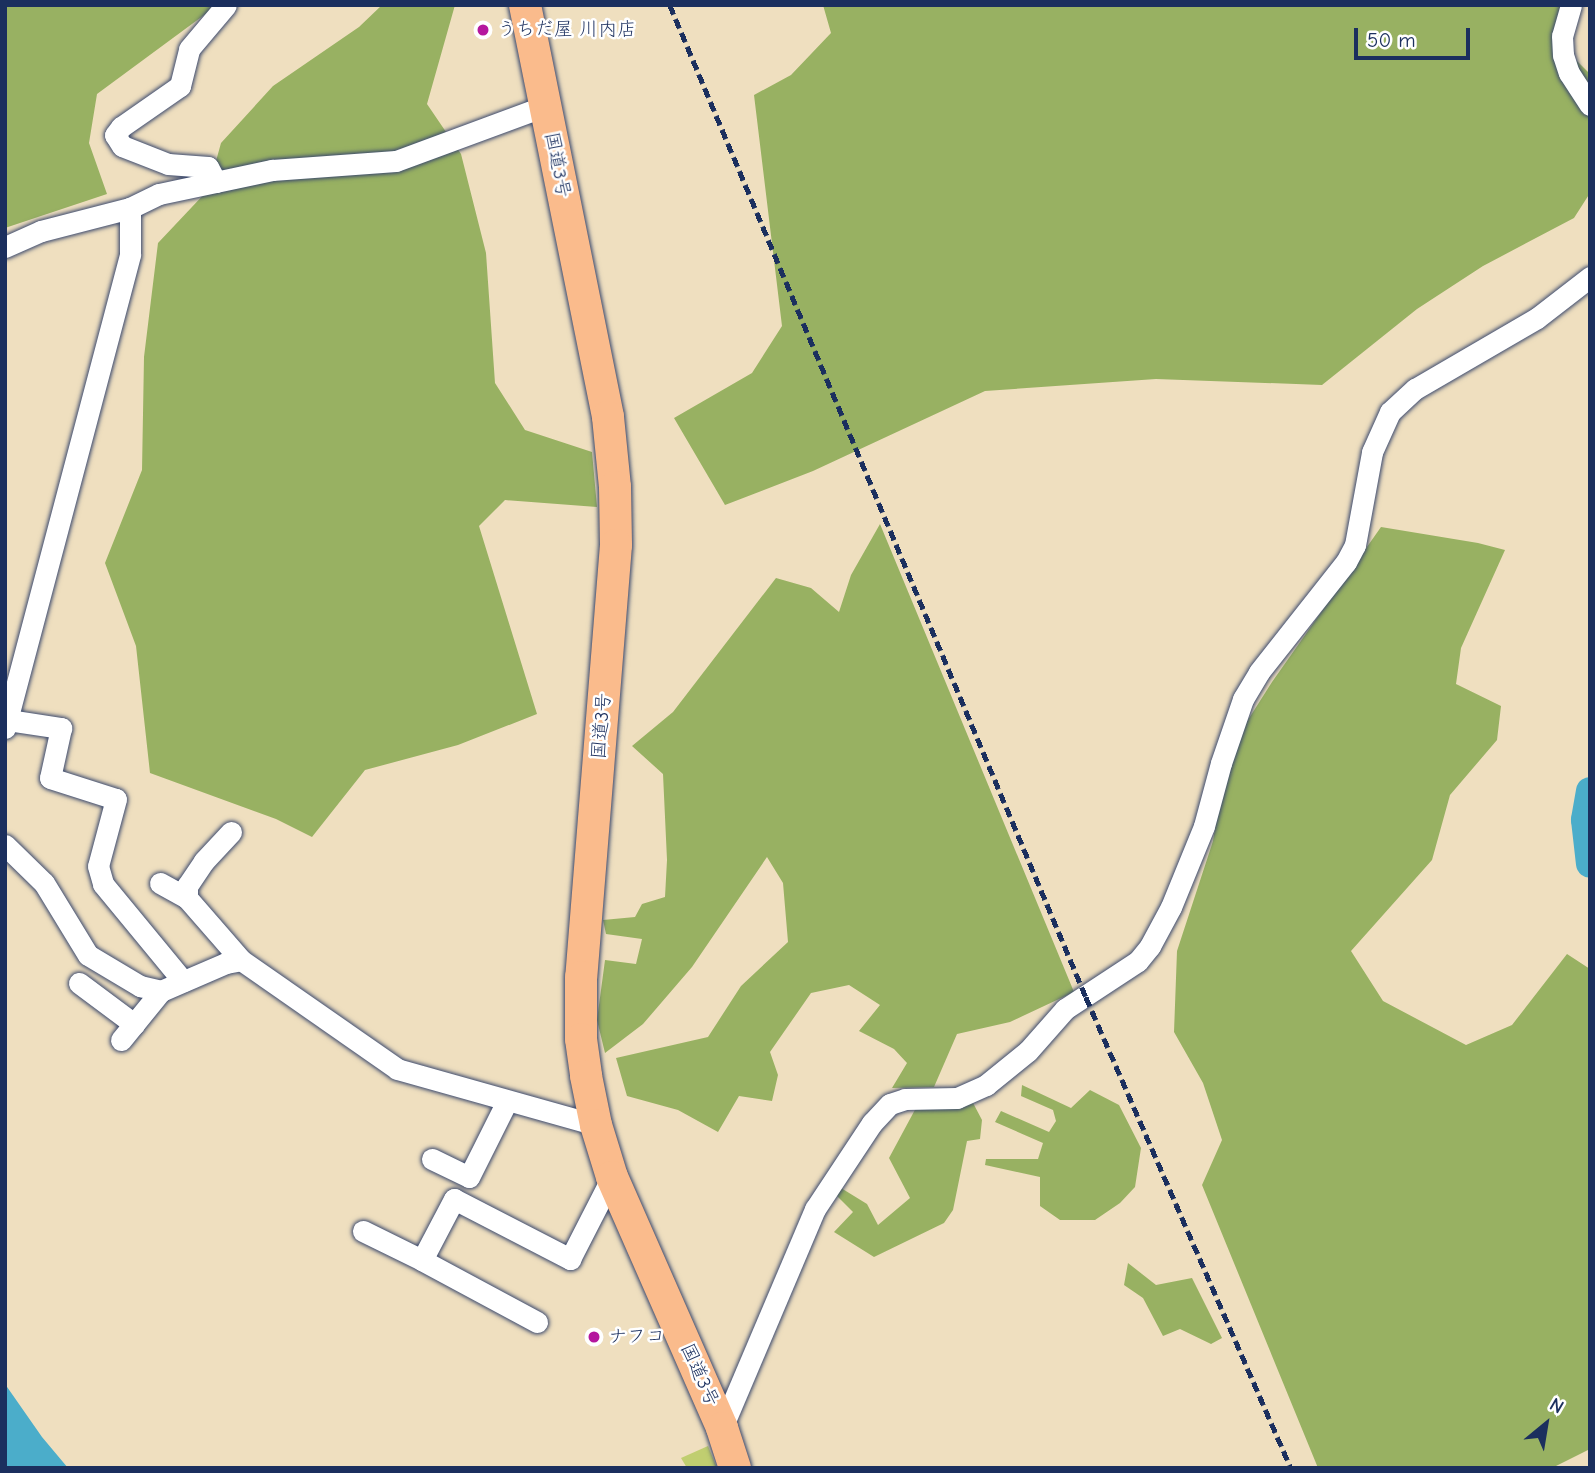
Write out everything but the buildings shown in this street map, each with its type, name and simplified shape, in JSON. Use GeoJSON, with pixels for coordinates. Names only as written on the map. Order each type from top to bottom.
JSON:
{"type":"FeatureCollection","features":[{"type":"Feature","properties":{"kind":"highway","name":"国道3号"},"geometry":{"type":"LineString","coordinates":[[525,5],[608,417],[615,487],[616,545],[581,977],[581,1039],[596,1125],[612,1177],[722,1428],[735,1468]]}},
{"type":"Feature","properties":{"kind":"highway","name":"国道3号"},"geometry":{"type":"LineString","coordinates":[[722,1428],[745,1468]]}},
{"type":"Feature","properties":{"kind":"street"},"geometry":{"type":"LineString","coordinates":[[216,182],[208,167],[168,164],[122,146],[115,135],[121,127],[180,86],[188,49],[226,5]]}},
{"type":"Feature","properties":{"kind":"street"},"geometry":{"type":"LineString","coordinates":[[1571,5],[1562,36],[1563,55],[1569,73],[1590,104]]}},
{"type":"Feature","properties":{"kind":"street"},"geometry":{"type":"LineString","coordinates":[[5,247],[41,231],[130,208],[159,194],[272,170],[396,161],[545,106]]}},
{"type":"Feature","properties":{"kind":"street"},"geometry":{"type":"LineString","coordinates":[[130,208],[130,254],[6,724],[61,728],[50,778],[116,799],[98,866],[103,884],[183,981]]}},
{"type":"Feature","properties":{"kind":"street"},"geometry":{"type":"LineString","coordinates":[[722,1428],[816,1209],[872,1123],[890,1104],[905,1099],[957,1098],[986,1085],[1028,1051],[1065,1009],[1138,961],[1150,946],[1171,907],[1204,827],[1221,763],[1243,699],[1259,672],[1346,562],[1355,545],[1372,452],[1390,412],[1415,389],[1537,318],[1590,277]]}},
{"type":"Feature","properties":{"kind":"street"},"geometry":{"type":"LineString","coordinates":[[187,898],[187,886],[231,832]]}},
{"type":"Feature","properties":{"kind":"street"},"geometry":{"type":"LineString","coordinates":[[5,845],[44,883],[88,954],[140,986],[161,991]]}},
{"type":"Feature","properties":{"kind":"street"},"geometry":{"type":"LineString","coordinates":[[160,883],[172,893],[187,898],[241,960],[397,1069],[596,1125]]}},
{"type":"Feature","properties":{"kind":"street"},"geometry":{"type":"LineString","coordinates":[[79,983],[128,1032],[161,991],[226,963],[241,960]]}},
{"type":"Feature","properties":{"kind":"street"},"geometry":{"type":"LineString","coordinates":[[432,1159],[469,1177],[507,1101]]}},
{"type":"Feature","properties":{"kind":"street"},"geometry":{"type":"LineString","coordinates":[[422,1260],[454,1199],[570,1259],[612,1177]]}},
{"type":"Feature","properties":{"kind":"street"},"geometry":{"type":"LineString","coordinates":[[363,1231],[537,1322]]}},
{"type":"Feature","properties":{"kind":"green space"},"geometry":{"type":"Polygon","coordinates":[[[5,5],[215,7],[97,94],[89,143],[107,194],[5,228],[5,5]]]}},
{"type":"Feature","properties":{"kind":"green space"},"geometry":{"type":"Polygon","coordinates":[[[382,5],[455,5],[427,104],[461,154],[486,253],[495,383],[525,430],[592,452],[597,507],[505,500],[479,526],[537,714],[458,745],[365,770],[312,837],[276,819],[150,773],[136,646],[105,563],[142,470],[144,357],[158,243],[208,190],[221,143],[273,86],[359,27],[382,5]]]}},
{"type":"Feature","properties":{"kind":"green space"},"geometry":{"type":"Polygon","coordinates":[[[823,5],[1563,5],[1565,49],[1590,74],[1590,193],[1574,218],[1483,266],[1417,309],[1322,385],[1156,379],[985,391],[813,471],[725,505],[674,418],[752,373],[782,326],[754,95],[791,75],[831,33],[823,5]]]}},
{"type":"Feature","properties":{"kind":"green space"},"geometry":{"type":"Polygon","coordinates":[[[880,524],[1074,992],[1010,1022],[957,1034],[934,1087],[892,1088],[907,1063],[894,1049],[859,1031],[880,1005],[849,985],[811,993],[770,1052],[778,1075],[772,1101],[739,1096],[718,1132],[678,1110],[627,1096],[616,1058],[708,1037],[741,986],[788,942],[783,883],[767,857],[692,967],[643,1024],[605,1053],[597,1020],[605,960],[636,964],[642,939],[606,934],[603,920],[635,917],[642,904],[665,897],[667,860],[663,774],[632,746],[673,712],[776,578],[811,588],[839,612],[851,575],[880,524]]]}},
{"type":"Feature","properties":{"kind":"green space"},"geometry":{"type":"Polygon","coordinates":[[[1381,527],[1505,550],[1461,648],[1456,684],[1501,706],[1497,740],[1450,795],[1432,860],[1351,951],[1383,1001],[1466,1045],[1512,1025],[1567,954],[1590,969],[1590,1449],[1552,1468],[1318,1468],[1202,1185],[1222,1140],[1203,1083],[1174,1032],[1177,951],[1213,841],[1227,753],[1272,682],[1381,527]]]}},
{"type":"Feature","properties":{"kind":"green space"},"geometry":{"type":"Polygon","coordinates":[[[1022,1085],[1071,1108],[1090,1090],[1119,1105],[1141,1148],[1135,1187],[1120,1203],[1095,1220],[1060,1220],[1040,1206],[1040,1177],[985,1165],[986,1159],[1038,1159],[1043,1143],[995,1122],[1001,1111],[1049,1132],[1056,1121],[1053,1110],[1021,1096],[1022,1085]]]}},
{"type":"Feature","properties":{"kind":"green space"},"geometry":{"type":"Polygon","coordinates":[[[972,1101],[982,1120],[980,1139],[967,1141],[953,1210],[944,1223],[874,1257],[834,1232],[853,1212],[836,1195],[841,1188],[867,1204],[878,1225],[910,1198],[889,1158],[917,1106],[972,1101]]]}},
{"type":"Feature","properties":{"kind":"green space"},"geometry":{"type":"Polygon","coordinates":[[[1128,1263],[1156,1285],[1192,1278],[1222,1338],[1211,1344],[1180,1329],[1163,1336],[1143,1298],[1124,1285],[1128,1263]]]}},
{"type":"Feature","properties":{"kind":"green space"},"geometry":{"type":"Polygon","coordinates":[[[708,1446],[717,1468],[687,1468],[681,1458],[708,1446]]]}},
{"type":"Feature","properties":{"kind":"water"},"geometry":{"type":"Polygon","coordinates":[[[5,1384],[42,1437],[68,1468],[5,1468],[5,1384]]]}},
{"type":"Feature","properties":{"kind":"waterway"},"geometry":{"type":"LineString","coordinates":[[1590,791],[1585,820],[1590,864]]}},
{"type":"Feature","properties":{"kind":"railway"},"geometry":{"type":"LineString","coordinates":[[670,5],[1086,997],[1291,1468]]}},
{"type":"Feature","properties":{"kind":"place","name":"うちだ屋 川内店"},"geometry":{"type":"Point","coordinates":[483,30]}},
{"type":"Feature","properties":{"kind":"place","name":"ナフコ"},"geometry":{"type":"Point","coordinates":[594,1337]}}]}
